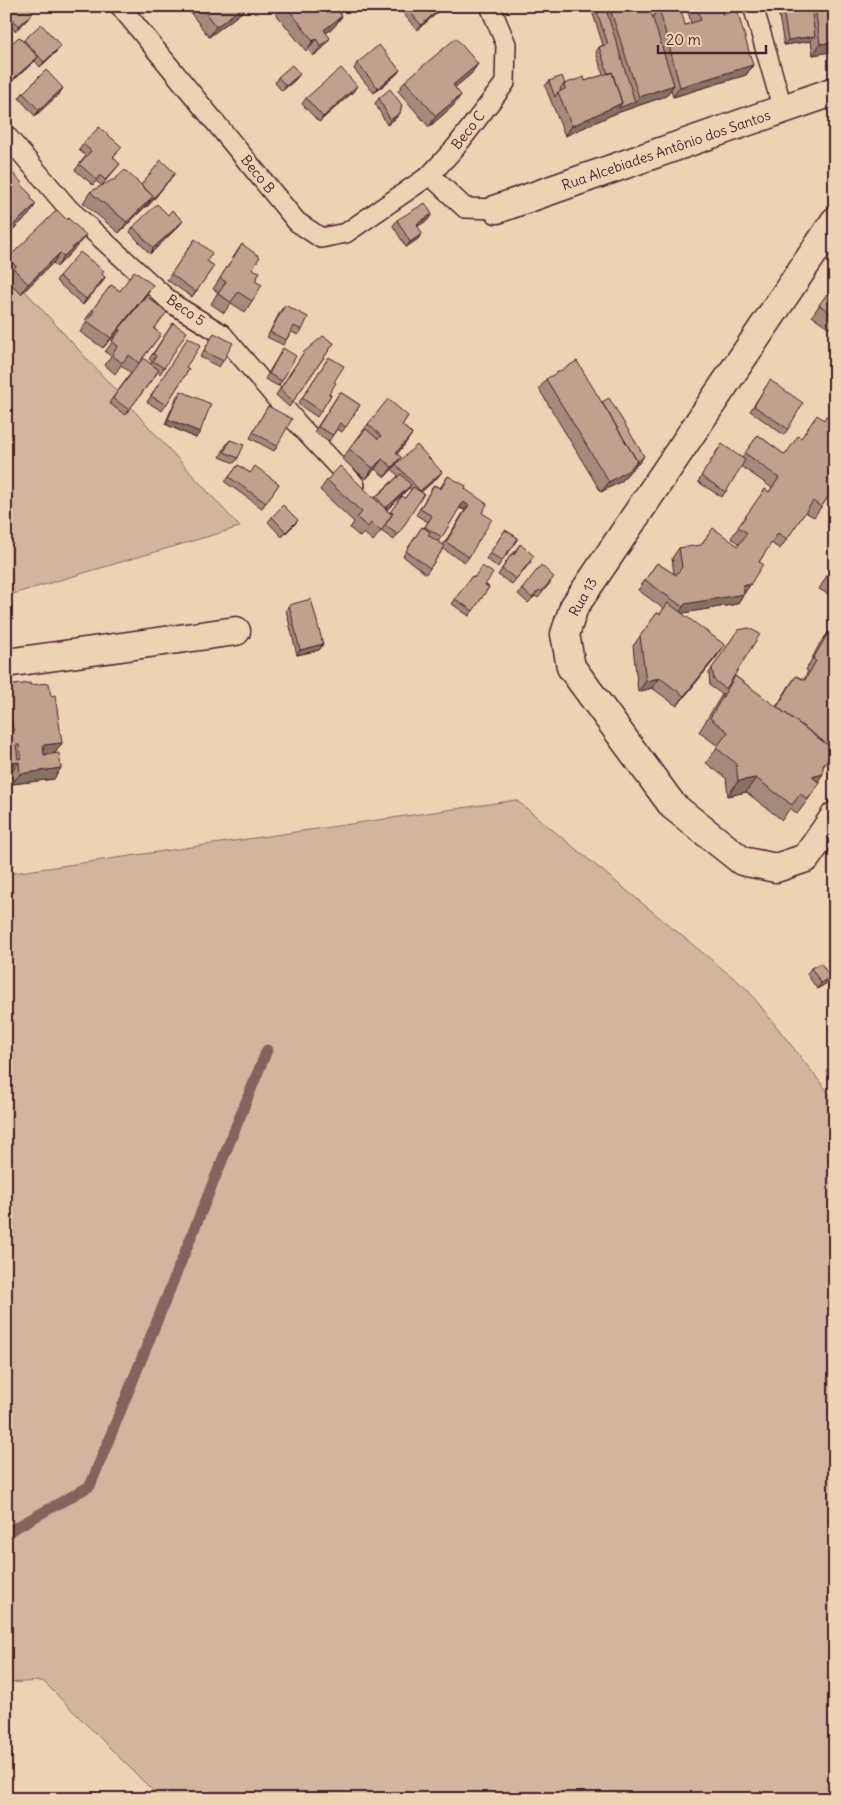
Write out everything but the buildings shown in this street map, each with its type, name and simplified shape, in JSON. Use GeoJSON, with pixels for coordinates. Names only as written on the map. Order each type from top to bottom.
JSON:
{"type":"FeatureCollection","features":[{"type":"Feature","properties":{"kind":"street","name":"Rua Alcebiades Antônio dos Santos"},"geometry":{"type":"LineString","coordinates":[[497,208],[835,91]]}},
{"type":"Feature","properties":{"kind":"street","name":"Rua 13"},"geometry":{"type":"LineString","coordinates":[[835,221],[574,607],[565,634],[570,667],[673,806],[742,861],[776,868],[806,858],[835,816]]}},
{"type":"Feature","properties":{"kind":"street"},"geometry":{"type":"LineString","coordinates":[[6,663],[236,631]]}},
{"type":"Feature","properties":{"kind":"lane","name":"Beco B"},"geometry":{"type":"LineString","coordinates":[[120,6],[297,222],[321,238],[346,233],[430,175]]}},
{"type":"Feature","properties":{"kind":"lane","name":"Beco C"},"geometry":{"type":"LineString","coordinates":[[430,175],[454,148],[505,83],[506,44],[490,6]]}},
{"type":"Feature","properties":{"kind":"lane"},"geometry":{"type":"LineString","coordinates":[[753,6],[783,110]]}},
{"type":"Feature","properties":{"kind":"lane","name":"Beco 5"},"geometry":{"type":"LineString","coordinates":[[6,134],[68,208],[174,304],[222,334],[298,424],[361,491]]}},
{"type":"Feature","properties":{"kind":"lane"},"geometry":{"type":"LineString","coordinates":[[430,175],[466,208],[497,208]]}},
{"type":"Feature","properties":{"kind":"shaded area"},"geometry":{"type":"Polygon","coordinates":[[[6,270],[240,527],[6,596],[6,270]]]}},
{"type":"Feature","properties":{"kind":"shaded area"},"geometry":{"type":"Polygon","coordinates":[[[516,800],[747,989],[835,1101],[835,1799],[161,1799],[43,1681],[6,1683],[6,874],[516,800]]]}},
{"type":"Feature","properties":{"kind":"waterway"},"geometry":{"type":"LineString","coordinates":[[6,1533],[90,1486],[267,1050]]}}]}
